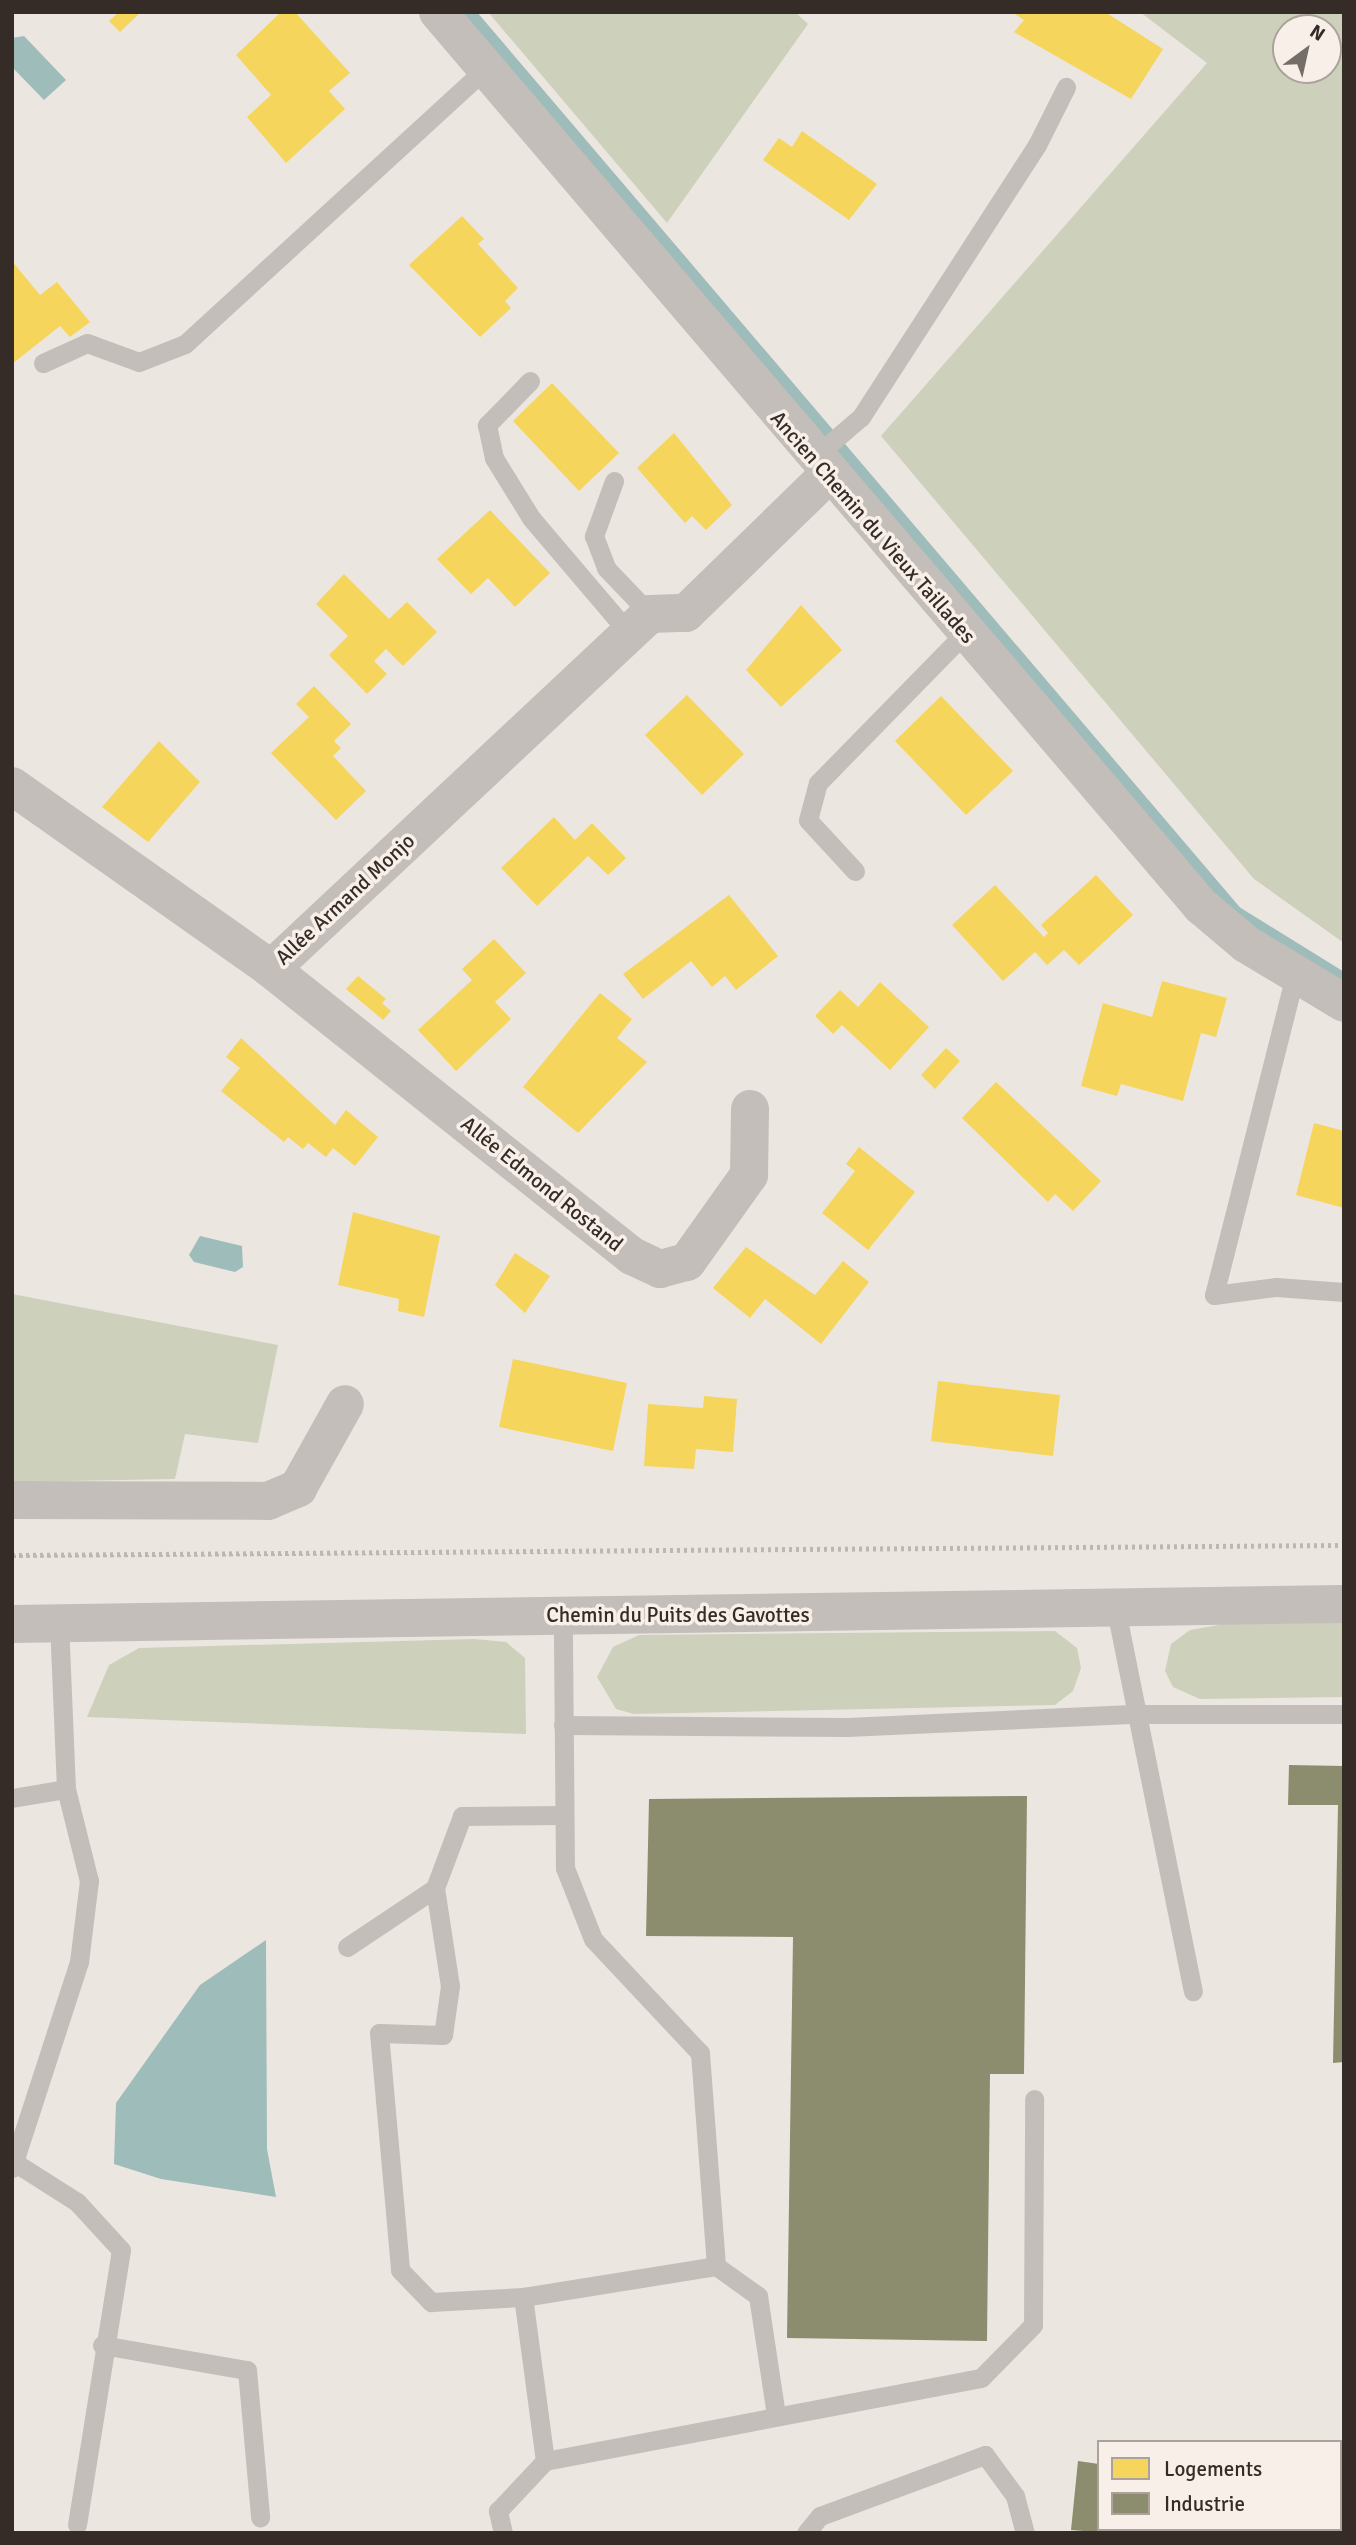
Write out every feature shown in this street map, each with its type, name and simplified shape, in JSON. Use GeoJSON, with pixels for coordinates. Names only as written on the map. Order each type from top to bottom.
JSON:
{"type":"FeatureCollection","features":[{"type":"Feature","properties":{"kind":"street","name":"Ancien Chemin du Vieux Taillades"},"geometry":{"type":"LineString","coordinates":[[438,12],[484,70],[821,467],[1201,906],[1295,975],[1344,1003]]}},
{"type":"Feature","properties":{"kind":"street"},"geometry":{"type":"LineString","coordinates":[[639,624],[686,612],[821,467]]}},
{"type":"Feature","properties":{"kind":"street","name":"Allée Armand Monjo"},"geometry":{"type":"LineString","coordinates":[[12,786],[271,969],[639,624]]}},
{"type":"Feature","properties":{"kind":"street","name":"Allée Edmond Rostand"},"geometry":{"type":"LineString","coordinates":[[271,969],[632,1256],[660,1269],[687,1262],[749,1175],[750,1109]]}},
{"type":"Feature","properties":{"kind":"street"},"geometry":{"type":"LineString","coordinates":[[12,1500],[268,1501],[298,1488],[345,1404]]}},
{"type":"Feature","properties":{"kind":"street","name":"Chemin du Puits des Gavottes"},"geometry":{"type":"LineString","coordinates":[[12,1624],[1115,1605],[1344,1604]]}},
{"type":"Feature","properties":{"kind":"street"},"geometry":{"type":"LineString","coordinates":[[1344,2497],[1344,2514]]}},
{"type":"Feature","properties":{"kind":"lane"},"geometry":{"type":"LineString","coordinates":[[43,363],[87,343],[139,362],[185,344],[484,70]]}},
{"type":"Feature","properties":{"kind":"lane"},"geometry":{"type":"LineString","coordinates":[[821,467],[861,417],[1037,145],[1066,86]]}},
{"type":"Feature","properties":{"kind":"lane"},"geometry":{"type":"LineString","coordinates":[[530,381],[487,425],[494,458],[539,528],[639,624]]}},
{"type":"Feature","properties":{"kind":"lane"},"geometry":{"type":"LineString","coordinates":[[614,481],[594,536],[606,568],[639,624]]}},
{"type":"Feature","properties":{"kind":"lane"},"geometry":{"type":"LineString","coordinates":[[855,870],[808,820],[818,783],[965,634]]}},
{"type":"Feature","properties":{"kind":"lane"},"geometry":{"type":"LineString","coordinates":[[1295,975],[1214,1295],[1276,1287],[1344,1292]]}},
{"type":"Feature","properties":{"kind":"lane"},"geometry":{"type":"LineString","coordinates":[[1115,1605],[1193,1991]]}},
{"type":"Feature","properties":{"kind":"lane"},"geometry":{"type":"LineString","coordinates":[[563,1615],[565,1868],[593,1939],[700,2053],[716,2266]]}},
{"type":"Feature","properties":{"kind":"lane"},"geometry":{"type":"LineString","coordinates":[[59,1624],[66,1789],[89,1881],[79,1962],[13,2165],[77,2202],[121,2250],[102,2345],[77,2524]]}},
{"type":"Feature","properties":{"kind":"lane"},"geometry":{"type":"LineString","coordinates":[[563,1725],[847,1727],[1137,1714],[1344,1714]]}},
{"type":"Feature","properties":{"kind":"lane"},"geometry":{"type":"LineString","coordinates":[[12,1798],[66,1789]]}},
{"type":"Feature","properties":{"kind":"lane"},"geometry":{"type":"LineString","coordinates":[[564,1815],[462,1816],[435,1888],[450,1986],[443,2035],[379,2033],[400,2270],[431,2302],[523,2297],[716,2266],[758,2297],[776,2415]]}},
{"type":"Feature","properties":{"kind":"lane"},"geometry":{"type":"LineString","coordinates":[[347,1947],[435,1888]]}},
{"type":"Feature","properties":{"kind":"lane"},"geometry":{"type":"LineString","coordinates":[[503,2533],[498,2511],[545,2460],[981,2378],[1033,2325],[1034,2099]]}},
{"type":"Feature","properties":{"kind":"lane"},"geometry":{"type":"LineString","coordinates":[[523,2297],[545,2460]]}},
{"type":"Feature","properties":{"kind":"lane"},"geometry":{"type":"LineString","coordinates":[[102,2345],[247,2370],[260,2517]]}},
{"type":"Feature","properties":{"kind":"lane"},"geometry":{"type":"LineString","coordinates":[[806,2533],[820,2516],[985,2455],[1015,2496],[1025,2533]]}},
{"type":"Feature","properties":{"kind":"path"},"geometry":{"type":"LineString","coordinates":[[12,1555],[1344,1545]]}},
{"type":"Feature","properties":{"kind":"green space"},"geometry":{"type":"Polygon","coordinates":[[[488,12],[795,12],[808,24],[667,223],[488,12]]]}},
{"type":"Feature","properties":{"kind":"green space"},"geometry":{"type":"Polygon","coordinates":[[[1140,12],[1344,12],[1344,943],[1254,879],[881,436],[1207,63],[1140,12]]]}},
{"type":"Feature","properties":{"kind":"green space"},"geometry":{"type":"Polygon","coordinates":[[[12,1294],[278,1345],[258,1443],[185,1434],[175,1479],[12,1482],[12,1294]]]}},
{"type":"Feature","properties":{"kind":"green space"},"geometry":{"type":"Polygon","coordinates":[[[1230,1623],[1344,1623],[1344,1697],[1200,1699],[1173,1687],[1165,1671],[1171,1644],[1190,1630],[1230,1623]]]}},
{"type":"Feature","properties":{"kind":"green space"},"geometry":{"type":"Polygon","coordinates":[[[1055,1631],[1077,1648],[1081,1668],[1073,1691],[1055,1705],[634,1714],[616,1709],[597,1677],[613,1647],[639,1635],[1055,1631]]]}},
{"type":"Feature","properties":{"kind":"green space"},"geometry":{"type":"Polygon","coordinates":[[[474,1639],[506,1642],[525,1658],[526,1734],[87,1717],[109,1665],[139,1648],[474,1639]]]}},
{"type":"Feature","properties":{"kind":"water"},"geometry":{"type":"Polygon","coordinates":[[[24,36],[66,80],[44,100],[12,67],[12,38],[24,36]]]}},
{"type":"Feature","properties":{"kind":"water"},"geometry":{"type":"Polygon","coordinates":[[[200,1236],[242,1246],[243,1267],[235,1272],[194,1262],[189,1255],[200,1236]]]}},
{"type":"Feature","properties":{"kind":"water"},"geometry":{"type":"Polygon","coordinates":[[[266,1940],[267,2149],[276,2197],[161,2179],[114,2164],[116,2103],[200,1985],[266,1940]]]}},
{"type":"Feature","properties":{"kind":"building: Logements"},"geometry":{"type":"Polygon","coordinates":[[[119,12],[141,12],[120,32],[109,21],[119,12]]]}},
{"type":"Feature","properties":{"kind":"building: Logements"},"geometry":{"type":"Polygon","coordinates":[[[281,12],[295,12],[350,73],[329,91],[345,109],[286,163],[247,117],[271,95],[236,55],[281,12]]]}},
{"type":"Feature","properties":{"kind":"building: Logements"},"geometry":{"type":"Polygon","coordinates":[[[1012,12],[1105,12],[1163,49],[1131,99],[1014,32],[1024,20],[1012,12]]]}},
{"type":"Feature","properties":{"kind":"building: Logements"},"geometry":{"type":"Polygon","coordinates":[[[802,131],[877,184],[849,220],[763,160],[779,138],[792,147],[802,131]]]}},
{"type":"Feature","properties":{"kind":"building: Logements"},"geometry":{"type":"Polygon","coordinates":[[[462,216],[484,239],[478,244],[518,288],[505,301],[511,308],[480,337],[409,265],[462,216]]]}},
{"type":"Feature","properties":{"kind":"building: Logements"},"geometry":{"type":"Polygon","coordinates":[[[12,261],[40,295],[57,282],[90,322],[70,337],[60,326],[12,364],[12,261]]]}},
{"type":"Feature","properties":{"kind":"building: Logements"},"geometry":{"type":"Polygon","coordinates":[[[552,383],[619,453],[579,491],[513,421],[552,383]]]}},
{"type":"Feature","properties":{"kind":"building: Logements"},"geometry":{"type":"Polygon","coordinates":[[[674,433],[732,505],[706,530],[692,516],[685,523],[637,468],[674,433]]]}},
{"type":"Feature","properties":{"kind":"building: Logements"},"geometry":{"type":"Polygon","coordinates":[[[490,510],[550,573],[515,607],[488,578],[471,594],[437,559],[490,510]]]}},
{"type":"Feature","properties":{"kind":"building: Logements"},"geometry":{"type":"Polygon","coordinates":[[[344,574],[389,619],[407,602],[437,632],[403,666],[386,649],[374,661],[387,674],[367,694],[329,655],[348,636],[316,604],[344,574]]]}},
{"type":"Feature","properties":{"kind":"building: Logements"},"geometry":{"type":"Polygon","coordinates":[[[801,605],[842,650],[781,707],[746,670],[801,605]]]}},
{"type":"Feature","properties":{"kind":"building: Logements"},"geometry":{"type":"Polygon","coordinates":[[[314,686],[351,724],[334,741],[341,748],[333,756],[366,791],[336,820],[271,753],[309,717],[296,704],[314,686]]]}},
{"type":"Feature","properties":{"kind":"building: Logements"},"geometry":{"type":"Polygon","coordinates":[[[687,695],[744,754],[702,795],[645,735],[687,695]]]}},
{"type":"Feature","properties":{"kind":"building: Logements"},"geometry":{"type":"Polygon","coordinates":[[[941,696],[1013,771],[966,815],[895,741],[941,696]]]}},
{"type":"Feature","properties":{"kind":"building: Logements"},"geometry":{"type":"Polygon","coordinates":[[[159,741],[200,782],[148,842],[102,807],[159,741]]]}},
{"type":"Feature","properties":{"kind":"building: Logements"},"geometry":{"type":"Polygon","coordinates":[[[554,817],[575,840],[592,823],[626,858],[608,875],[588,856],[537,906],[501,868],[554,817]]]}},
{"type":"Feature","properties":{"kind":"building: Logements"},"geometry":{"type":"Polygon","coordinates":[[[1096,875],[1133,915],[1079,965],[1064,950],[1047,965],[1035,952],[1003,981],[952,925],[995,885],[1044,937],[1048,933],[1041,925],[1096,875]]]}},
{"type":"Feature","properties":{"kind":"building: Logements"},"geometry":{"type":"Polygon","coordinates":[[[729,895],[778,956],[736,990],[725,976],[712,987],[691,961],[643,999],[623,974],[729,895]]]}},
{"type":"Feature","properties":{"kind":"building: Logements"},"geometry":{"type":"Polygon","coordinates":[[[494,939],[526,973],[495,1002],[511,1019],[456,1071],[418,1030],[472,980],[462,969],[494,939]]]}},
{"type":"Feature","properties":{"kind":"building: Logements"},"geometry":{"type":"Polygon","coordinates":[[[358,976],[386,999],[382,1003],[391,1011],[383,1020],[346,989],[358,976]]]}},
{"type":"Feature","properties":{"kind":"building: Logements"},"geometry":{"type":"Polygon","coordinates":[[[1162,981],[1227,998],[1216,1037],[1201,1033],[1183,1101],[1121,1084],[1117,1096],[1081,1086],[1103,1003],[1152,1017],[1162,981]]]}},
{"type":"Feature","properties":{"kind":"building: Logements"},"geometry":{"type":"Polygon","coordinates":[[[880,982],[929,1027],[890,1070],[842,1025],[833,1034],[815,1016],[840,990],[858,1007],[880,982]]]}},
{"type":"Feature","properties":{"kind":"building: Logements"},"geometry":{"type":"Polygon","coordinates":[[[600,993],[632,1019],[617,1038],[647,1062],[578,1133],[523,1087],[600,993]]]}},
{"type":"Feature","properties":{"kind":"building: Logements"},"geometry":{"type":"Polygon","coordinates":[[[241,1038],[335,1125],[346,1110],[378,1137],[355,1166],[333,1148],[326,1157],[308,1143],[303,1149],[288,1137],[284,1142],[221,1091],[240,1068],[226,1057],[241,1038]]]}},
{"type":"Feature","properties":{"kind":"building: Logements"},"geometry":{"type":"Polygon","coordinates":[[[946,1048],[960,1061],[935,1089],[921,1075],[946,1048]]]}},
{"type":"Feature","properties":{"kind":"building: Logements"},"geometry":{"type":"Polygon","coordinates":[[[996,1082],[1101,1181],[1073,1211],[1055,1194],[1048,1202],[962,1118],[996,1082]]]}},
{"type":"Feature","properties":{"kind":"building: Logements"},"geometry":{"type":"Polygon","coordinates":[[[1314,1123],[1344,1131],[1344,1208],[1296,1195],[1314,1123]]]}},
{"type":"Feature","properties":{"kind":"building: Logements"},"geometry":{"type":"Polygon","coordinates":[[[859,1147],[915,1192],[868,1250],[822,1213],[855,1171],[846,1164],[859,1147]]]}},
{"type":"Feature","properties":{"kind":"building: Logements"},"geometry":{"type":"Polygon","coordinates":[[[353,1212],[440,1236],[424,1317],[398,1311],[399,1299],[338,1285],[353,1212]]]}},
{"type":"Feature","properties":{"kind":"building: Logements"},"geometry":{"type":"Polygon","coordinates":[[[746,1247],[815,1295],[843,1261],[869,1282],[821,1344],[765,1299],[750,1318],[713,1288],[746,1247]]]}},
{"type":"Feature","properties":{"kind":"building: Logements"},"geometry":{"type":"Polygon","coordinates":[[[515,1253],[550,1276],[525,1313],[495,1285],[515,1253]]]}},
{"type":"Feature","properties":{"kind":"building: Logements"},"geometry":{"type":"Polygon","coordinates":[[[513,1359],[627,1383],[613,1451],[499,1427],[513,1359]]]}},
{"type":"Feature","properties":{"kind":"building: Logements"},"geometry":{"type":"Polygon","coordinates":[[[938,1381],[1060,1395],[1053,1456],[931,1441],[938,1381]]]}},
{"type":"Feature","properties":{"kind":"building: Logements"},"geometry":{"type":"Polygon","coordinates":[[[704,1396],[737,1399],[733,1452],[696,1449],[694,1469],[644,1466],[648,1404],[703,1408],[704,1396]]]}},
{"type":"Feature","properties":{"kind":"building: Industrie"},"geometry":{"type":"Polygon","coordinates":[[[1289,1765],[1344,1766],[1344,2062],[1333,2063],[1338,1805],[1288,1805],[1289,1765]]]}},
{"type":"Feature","properties":{"kind":"building: Industrie"},"geometry":{"type":"Polygon","coordinates":[[[1027,1796],[1024,2074],[990,2074],[987,2341],[787,2338],[793,1937],[646,1936],[649,1799],[1027,1796]]]}},
{"type":"Feature","properties":{"kind":"building: Industrie"},"geometry":{"type":"Polygon","coordinates":[[[1078,2461],[1097,2464],[1097,2531],[1109,2533],[1071,2530],[1078,2461]]]}},
{"type":"Feature","properties":{"kind":"waterway"},"geometry":{"type":"LineString","coordinates":[[469,12],[1236,912],[1344,979]]}}]}
